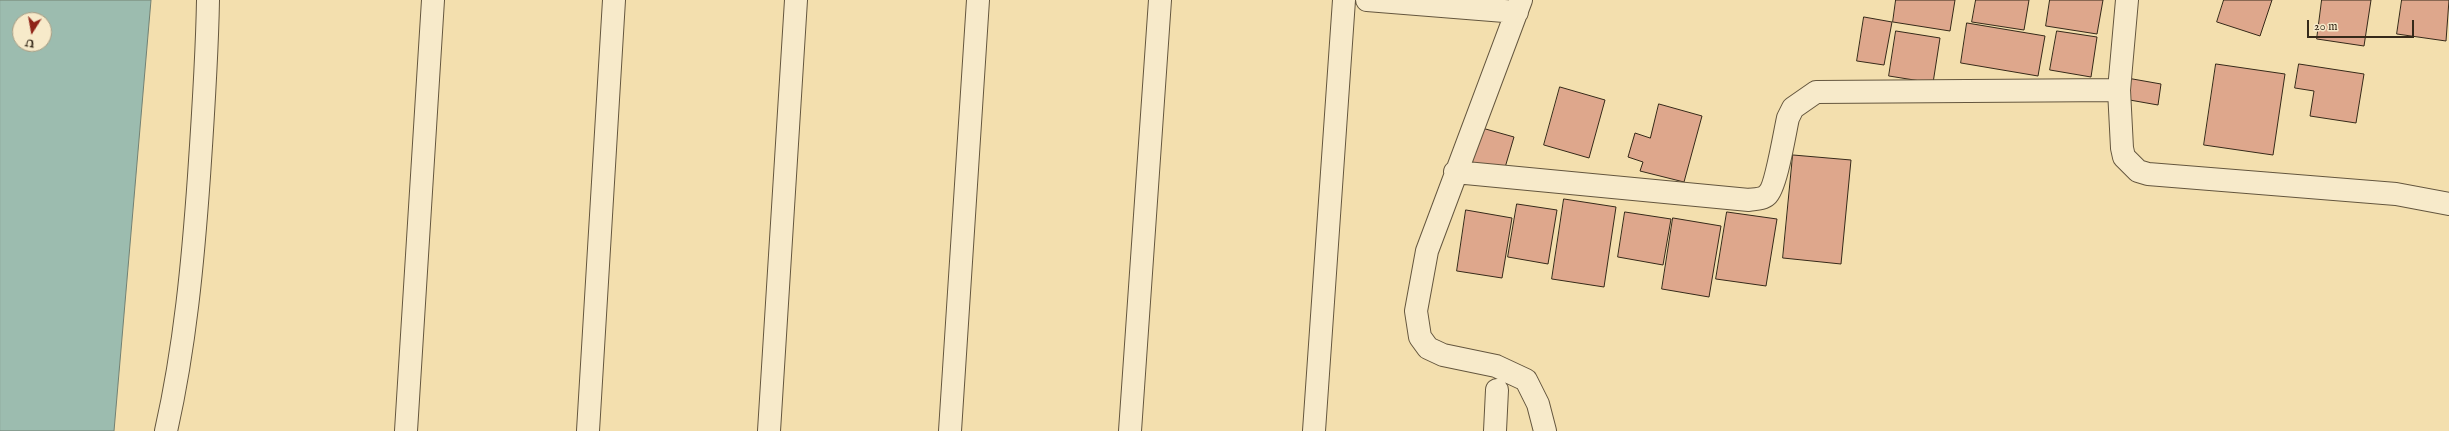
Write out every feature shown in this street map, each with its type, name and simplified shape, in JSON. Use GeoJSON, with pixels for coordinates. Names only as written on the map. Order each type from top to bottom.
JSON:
{"type":"FeatureCollection","features":[{"type":"Feature","properties":{"kind":"street"},"geometry":{"type":"LineString","coordinates":[[166,431],[173,402],[192,269],[207,51],[208,0]]}},
{"type":"Feature","properties":{"kind":"street"},"geometry":{"type":"LineString","coordinates":[[406,431],[433,0]]}},
{"type":"Feature","properties":{"kind":"street"},"geometry":{"type":"LineString","coordinates":[[588,431],[614,0]]}},
{"type":"Feature","properties":{"kind":"street"},"geometry":{"type":"LineString","coordinates":[[770,431],[796,0]]}},
{"type":"Feature","properties":{"kind":"street"},"geometry":{"type":"LineString","coordinates":[[950,431],[978,0]]}},
{"type":"Feature","properties":{"kind":"street"},"geometry":{"type":"LineString","coordinates":[[1130,431],[1160,0]]}},
{"type":"Feature","properties":{"kind":"street"},"geometry":{"type":"LineString","coordinates":[[1314,431],[1344,0]]}},
{"type":"Feature","properties":{"kind":"street"},"geometry":{"type":"LineString","coordinates":[[1367,0],[1519,6],[1455,172],[1427,251],[1416,311],[1420,336],[1428,348],[1443,355],[1496,366],[1526,380],[1538,404],[1545,431]]}},
{"type":"Feature","properties":{"kind":"street"},"geometry":{"type":"LineString","coordinates":[[2127,0],[2119,90],[2124,157],[2138,170],[2148,174],[2396,194],[2449,204]]}},
{"type":"Feature","properties":{"kind":"street"},"geometry":{"type":"LineString","coordinates":[[1455,172],[1749,200],[1760,199],[1768,195],[1773,185],[1788,118],[1793,108],[1816,92],[2119,90]]}},
{"type":"Feature","properties":{"kind":"street"},"geometry":{"type":"LineString","coordinates":[[1495,431],[1497,390]]}},
{"type":"Feature","properties":{"kind":"shaded area"},"geometry":{"type":"Polygon","coordinates":[[[0,0],[151,0],[114,431],[0,431],[0,0]]]}},
{"type":"Feature","properties":{"kind":"building"},"geometry":{"type":"Polygon","coordinates":[[[1896,0],[1955,0],[1950,31],[1893,22],[1896,0]]]}},
{"type":"Feature","properties":{"kind":"building"},"geometry":{"type":"Polygon","coordinates":[[[1976,0],[2029,0],[2024,30],[1972,22],[1976,0]]]}},
{"type":"Feature","properties":{"kind":"building"},"geometry":{"type":"Polygon","coordinates":[[[2050,0],[2103,0],[2097,34],[2046,26],[2050,0]]]}},
{"type":"Feature","properties":{"kind":"building"},"geometry":{"type":"Polygon","coordinates":[[[2224,0],[2272,0],[2260,36],[2217,22],[2224,0]]]}},
{"type":"Feature","properties":{"kind":"building"},"geometry":{"type":"Polygon","coordinates":[[[2322,0],[2371,0],[2364,46],[2317,39],[2322,0]]]}},
{"type":"Feature","properties":{"kind":"building"},"geometry":{"type":"Polygon","coordinates":[[[2402,0],[2449,0],[2446,41],[2397,34],[2402,0]]]}},
{"type":"Feature","properties":{"kind":"building"},"geometry":{"type":"Polygon","coordinates":[[[1864,17],[1892,22],[1884,65],[1857,61],[1864,17]]]}},
{"type":"Feature","properties":{"kind":"building"},"geometry":{"type":"Polygon","coordinates":[[[1967,23],[2045,36],[2038,76],[1961,63],[1967,23]]]}},
{"type":"Feature","properties":{"kind":"building"},"geometry":{"type":"Polygon","coordinates":[[[1896,31],[1940,38],[1933,83],[1889,76],[1896,31]]]}},
{"type":"Feature","properties":{"kind":"building"},"geometry":{"type":"Polygon","coordinates":[[[2057,31],[2097,37],[2091,77],[2050,70],[2057,31]]]}},
{"type":"Feature","properties":{"kind":"building"},"geometry":{"type":"Polygon","coordinates":[[[2216,64],[2285,74],[2273,155],[2204,145],[2216,64]]]}},
{"type":"Feature","properties":{"kind":"building"},"geometry":{"type":"Polygon","coordinates":[[[2299,64],[2364,74],[2356,123],[2310,116],[2314,91],[2295,88],[2299,64]]]}},
{"type":"Feature","properties":{"kind":"building"},"geometry":{"type":"Polygon","coordinates":[[[2127,78],[2161,84],[2158,105],[2124,99],[2127,78]]]}},
{"type":"Feature","properties":{"kind":"building"},"geometry":{"type":"Polygon","coordinates":[[[1560,87],[1605,100],[1589,158],[1544,145],[1560,87]]]}},
{"type":"Feature","properties":{"kind":"building"},"geometry":{"type":"Polygon","coordinates":[[[1659,104],[1702,116],[1684,182],[1640,171],[1643,162],[1628,157],[1635,133],[1650,138],[1659,104]]]}},
{"type":"Feature","properties":{"kind":"building"},"geometry":{"type":"Polygon","coordinates":[[[1482,128],[1514,137],[1504,171],[1472,162],[1482,128]]]}},
{"type":"Feature","properties":{"kind":"building"},"geometry":{"type":"Polygon","coordinates":[[[1793,155],[1851,160],[1841,264],[1783,258],[1793,155]]]}},
{"type":"Feature","properties":{"kind":"building"},"geometry":{"type":"Polygon","coordinates":[[[1564,199],[1616,207],[1604,287],[1552,279],[1564,199]]]}},
{"type":"Feature","properties":{"kind":"building"},"geometry":{"type":"Polygon","coordinates":[[[1517,204],[1557,210],[1548,264],[1508,257],[1517,204]]]}},
{"type":"Feature","properties":{"kind":"building"},"geometry":{"type":"Polygon","coordinates":[[[1466,210],[1512,218],[1502,278],[1457,271],[1466,210]]]}},
{"type":"Feature","properties":{"kind":"building"},"geometry":{"type":"Polygon","coordinates":[[[1625,212],[1671,219],[1663,265],[1618,257],[1625,212]]]}},
{"type":"Feature","properties":{"kind":"building"},"geometry":{"type":"Polygon","coordinates":[[[1727,212],[1777,219],[1766,286],[1716,279],[1727,212]]]}},
{"type":"Feature","properties":{"kind":"building"},"geometry":{"type":"Polygon","coordinates":[[[1673,218],[1721,226],[1709,297],[1662,289],[1673,218]]]}}]}
